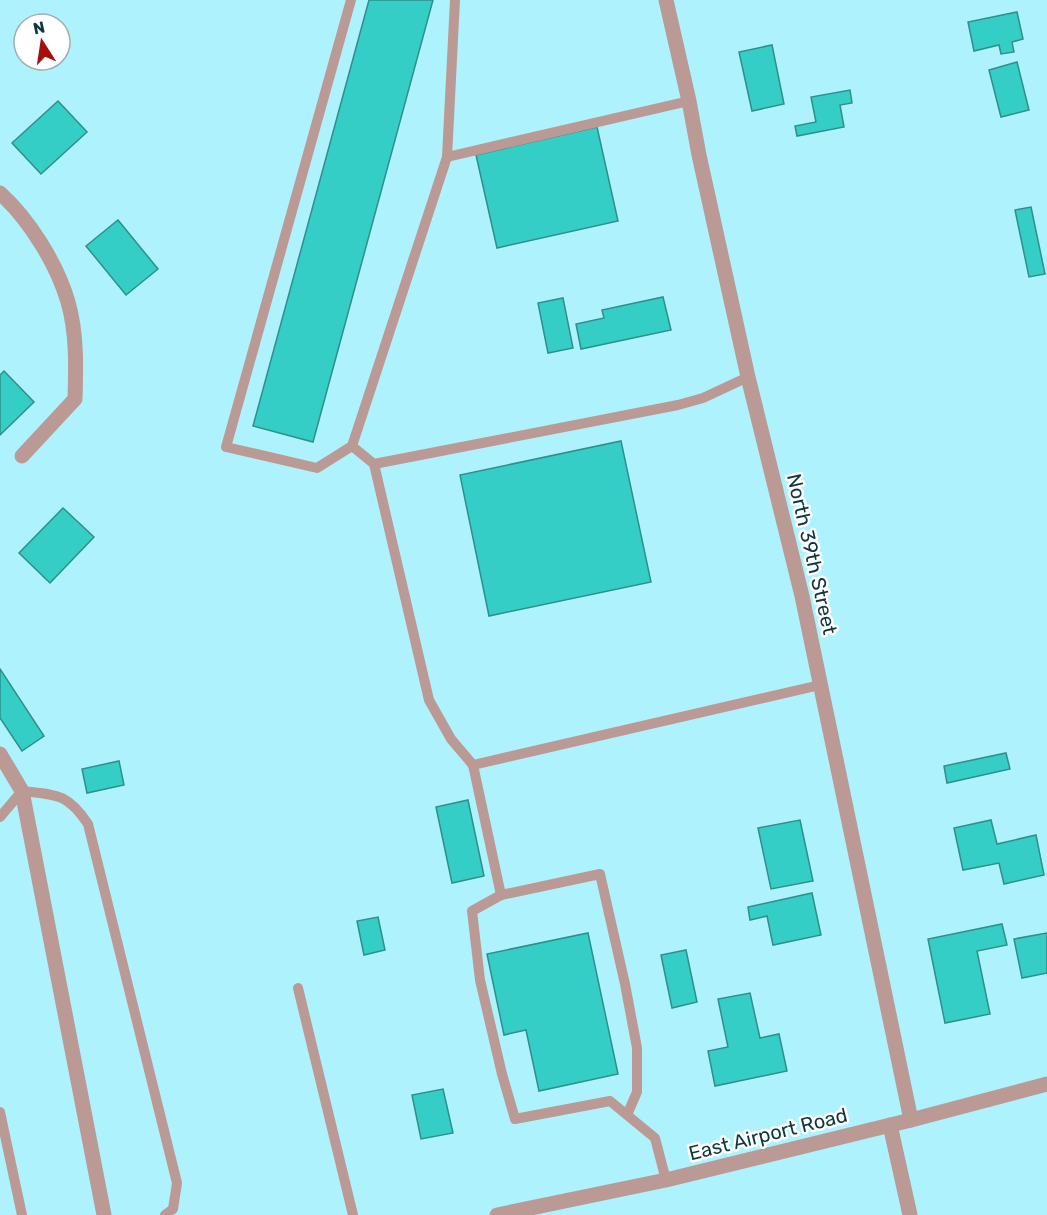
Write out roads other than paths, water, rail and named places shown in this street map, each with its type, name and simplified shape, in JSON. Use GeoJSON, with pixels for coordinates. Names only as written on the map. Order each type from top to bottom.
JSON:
{"type":"FeatureCollection","features":[{"type":"Feature","properties":{"kind":"street","name":"North 39th Street"},"geometry":{"type":"LineString","coordinates":[[666,0],[748,377],[802,596],[911,1120]]}},
{"type":"Feature","properties":{"kind":"street"},"geometry":{"type":"LineString","coordinates":[[0,193],[18,209],[48,255],[68,302],[76,354],[75,399],[22,456]]}},
{"type":"Feature","properties":{"kind":"street"},"geometry":{"type":"LineString","coordinates":[[0,754],[22,791],[104,1215]]}},
{"type":"Feature","properties":{"kind":"street","name":"East Airport Road"},"geometry":{"type":"LineString","coordinates":[[497,1215],[666,1180],[1047,1084]]}},
{"type":"Feature","properties":{"kind":"street"},"geometry":{"type":"LineString","coordinates":[[890,1125],[910,1215]]}},
{"type":"Feature","properties":{"kind":"lane"},"geometry":{"type":"LineString","coordinates":[[351,0],[226,447],[317,468],[352,446],[447,157],[455,0]]}},
{"type":"Feature","properties":{"kind":"lane"},"geometry":{"type":"LineString","coordinates":[[447,157],[689,101]]}},
{"type":"Feature","properties":{"kind":"lane"},"geometry":{"type":"LineString","coordinates":[[374,464],[678,405],[704,398],[748,377]]}},
{"type":"Feature","properties":{"kind":"lane"},"geometry":{"type":"LineString","coordinates":[[352,446],[374,464],[429,700],[451,739],[473,765],[501,895]]}},
{"type":"Feature","properties":{"kind":"lane"},"geometry":{"type":"LineString","coordinates":[[473,765],[820,685]]}},
{"type":"Feature","properties":{"kind":"lane"},"geometry":{"type":"LineString","coordinates":[[0,817],[22,791],[59,795],[76,807],[88,824],[177,1183],[173,1209],[165,1215]]}},
{"type":"Feature","properties":{"kind":"lane"},"geometry":{"type":"LineString","coordinates":[[627,1116],[637,1092],[637,1048],[600,874],[501,895],[472,911],[480,980],[515,1119],[610,1101],[627,1116],[655,1138],[666,1180]]}},
{"type":"Feature","properties":{"kind":"lane"},"geometry":{"type":"LineString","coordinates":[[298,988],[353,1215]]}},
{"type":"Feature","properties":{"kind":"lane"},"geometry":{"type":"LineString","coordinates":[[0,1112],[22,1215]]}}]}
